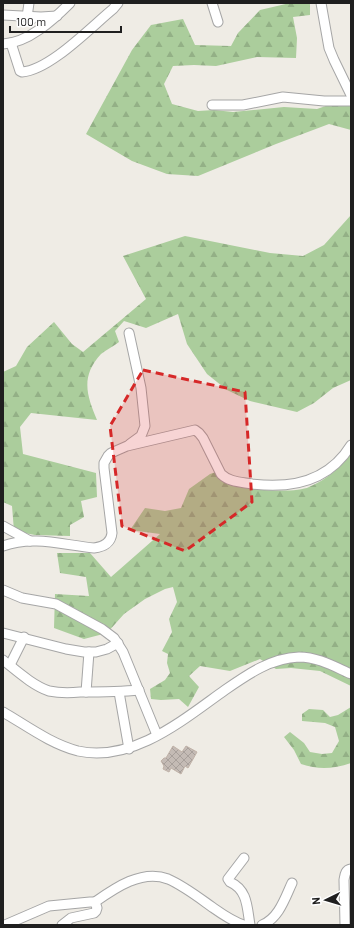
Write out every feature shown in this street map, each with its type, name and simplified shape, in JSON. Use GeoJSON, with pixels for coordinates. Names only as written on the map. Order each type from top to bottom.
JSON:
{"type":"FeatureCollection","features":[{"type":"Feature","properties":{"kind":"street"},"geometry":{"type":"LineString","coordinates":[[27,17],[29,3]]}},
{"type":"Feature","properties":{"kind":"street"},"geometry":{"type":"LineString","coordinates":[[70,3],[45,25],[18,41],[7,44],[22,72],[32,70],[46,64],[113,9],[118,3]]}},
{"type":"Feature","properties":{"kind":"street"},"geometry":{"type":"LineString","coordinates":[[212,3],[218,22]]}},
{"type":"Feature","properties":{"kind":"street"},"geometry":{"type":"LineString","coordinates":[[321,3],[329,48],[351,95]]}},
{"type":"Feature","properties":{"kind":"street"},"geometry":{"type":"LineString","coordinates":[[3,15],[41,18],[57,16]]}},
{"type":"Feature","properties":{"kind":"street"},"geometry":{"type":"LineString","coordinates":[[27,17],[33,19],[35,22],[35,28],[31,34]]}},
{"type":"Feature","properties":{"kind":"street"},"geometry":{"type":"LineString","coordinates":[[212,105],[243,105],[283,97],[324,101],[351,100]]}},
{"type":"Feature","properties":{"kind":"street"},"geometry":{"type":"LineString","coordinates":[[127,446],[140,436],[145,426],[141,388],[129,333]]}},
{"type":"Feature","properties":{"kind":"street"},"geometry":{"type":"LineString","coordinates":[[112,537],[112,524],[104,463],[110,453],[127,446],[195,430],[203,438],[221,474],[226,478],[267,486],[288,485],[305,482],[334,465],[344,456],[351,445]]}},
{"type":"Feature","properties":{"kind":"street"},"geometry":{"type":"LineString","coordinates":[[3,526],[30,540]]}},
{"type":"Feature","properties":{"kind":"street"},"geometry":{"type":"LineString","coordinates":[[3,546],[30,540],[98,548],[121,532]]}},
{"type":"Feature","properties":{"kind":"street"},"geometry":{"type":"LineString","coordinates":[[3,590],[22,598],[56,604],[102,629],[118,643],[157,735]]}},
{"type":"Feature","properties":{"kind":"street"},"geometry":{"type":"LineString","coordinates":[[3,633],[66,649],[89,652],[107,649],[118,643]]}},
{"type":"Feature","properties":{"kind":"street"},"geometry":{"type":"LineString","coordinates":[[24,638],[6,663],[24,677],[50,691],[119,692],[139,690]]}},
{"type":"Feature","properties":{"kind":"street"},"geometry":{"type":"LineString","coordinates":[[86,692],[89,652]]}},
{"type":"Feature","properties":{"kind":"street"},"geometry":{"type":"LineString","coordinates":[[3,712],[55,742],[79,751],[108,752],[129,749],[157,735],[190,715],[252,671],[271,662],[298,657],[310,658],[324,662],[351,674]]}},
{"type":"Feature","properties":{"kind":"street"},"geometry":{"type":"LineString","coordinates":[[119,692],[129,749]]}},
{"type":"Feature","properties":{"kind":"street"},"geometry":{"type":"LineString","coordinates":[[244,858],[228,879],[243,891],[250,925]]}},
{"type":"Feature","properties":{"kind":"street"},"geometry":{"type":"LineString","coordinates":[[345,925],[344,880],[348,870],[351,870]]}},
{"type":"Feature","properties":{"kind":"street"},"geometry":{"type":"LineString","coordinates":[[5,925],[49,906],[95,902],[112,890],[132,880],[157,876],[168,879],[184,888],[226,917],[244,925]]}},
{"type":"Feature","properties":{"kind":"street"},"geometry":{"type":"LineString","coordinates":[[262,925],[269,922],[277,914],[292,883]]}},
{"type":"Feature","properties":{"kind":"street"},"geometry":{"type":"LineString","coordinates":[[62,925],[72,918],[94,913],[97,908],[95,902]]}},
{"type":"Feature","properties":{"kind":"highlighted area"},"geometry":{"type":"Polygon","coordinates":[[[143,370],[245,392],[252,502],[185,551],[122,526],[110,426],[143,370]]]}},
{"type":"Feature","properties":{"kind":"green space"},"geometry":{"type":"Polygon","coordinates":[[[290,3],[310,3],[310,15],[293,17],[297,38],[296,58],[257,57],[216,66],[173,66],[164,84],[172,104],[198,111],[214,110],[233,112],[284,107],[317,109],[343,100],[351,106],[351,130],[329,124],[198,176],[167,174],[132,161],[86,134],[132,50],[151,25],[183,19],[195,45],[231,46],[238,33],[260,10],[290,3]]]}},
{"type":"Feature","properties":{"kind":"green space"},"geometry":{"type":"Polygon","coordinates":[[[351,215],[351,380],[333,388],[314,403],[297,412],[250,401],[227,390],[207,374],[187,344],[178,314],[146,328],[124,321],[115,331],[119,342],[101,354],[94,362],[90,371],[87,387],[88,395],[97,420],[31,413],[20,427],[23,454],[96,473],[97,497],[81,501],[84,517],[70,525],[70,536],[35,535],[14,531],[12,506],[3,502],[3,372],[16,366],[27,347],[54,322],[72,344],[83,352],[146,299],[123,256],[185,236],[270,253],[303,256],[324,245],[351,215]]]}},
{"type":"Feature","properties":{"kind":"green space"},"geometry":{"type":"Polygon","coordinates":[[[351,452],[351,686],[320,671],[291,668],[276,669],[260,659],[230,671],[200,666],[189,676],[199,687],[188,707],[179,699],[151,699],[150,689],[165,680],[170,673],[167,663],[168,654],[162,651],[172,632],[169,619],[177,602],[173,587],[165,589],[145,599],[124,614],[107,633],[84,639],[54,628],[55,594],[89,596],[86,577],[60,573],[57,553],[90,553],[111,577],[160,534],[130,530],[145,508],[165,511],[181,508],[189,489],[210,474],[216,472],[220,479],[224,482],[231,485],[253,489],[279,491],[302,489],[309,487],[327,477],[343,463],[351,452]]]}},
{"type":"Feature","properties":{"kind":"green space"},"geometry":{"type":"Polygon","coordinates":[[[351,707],[351,763],[338,767],[326,768],[301,764],[294,750],[284,737],[290,732],[304,743],[310,752],[322,754],[332,753],[339,741],[335,727],[325,723],[302,721],[302,714],[309,709],[323,710],[330,717],[338,715],[351,707]]]}},
{"type":"Feature","properties":{"kind":"building"},"geometry":{"type":"Polygon","coordinates":[[[173,746],[182,752],[186,746],[197,752],[188,768],[185,766],[181,774],[171,768],[169,772],[163,769],[164,766],[161,761],[166,758],[173,746]]]}}]}
